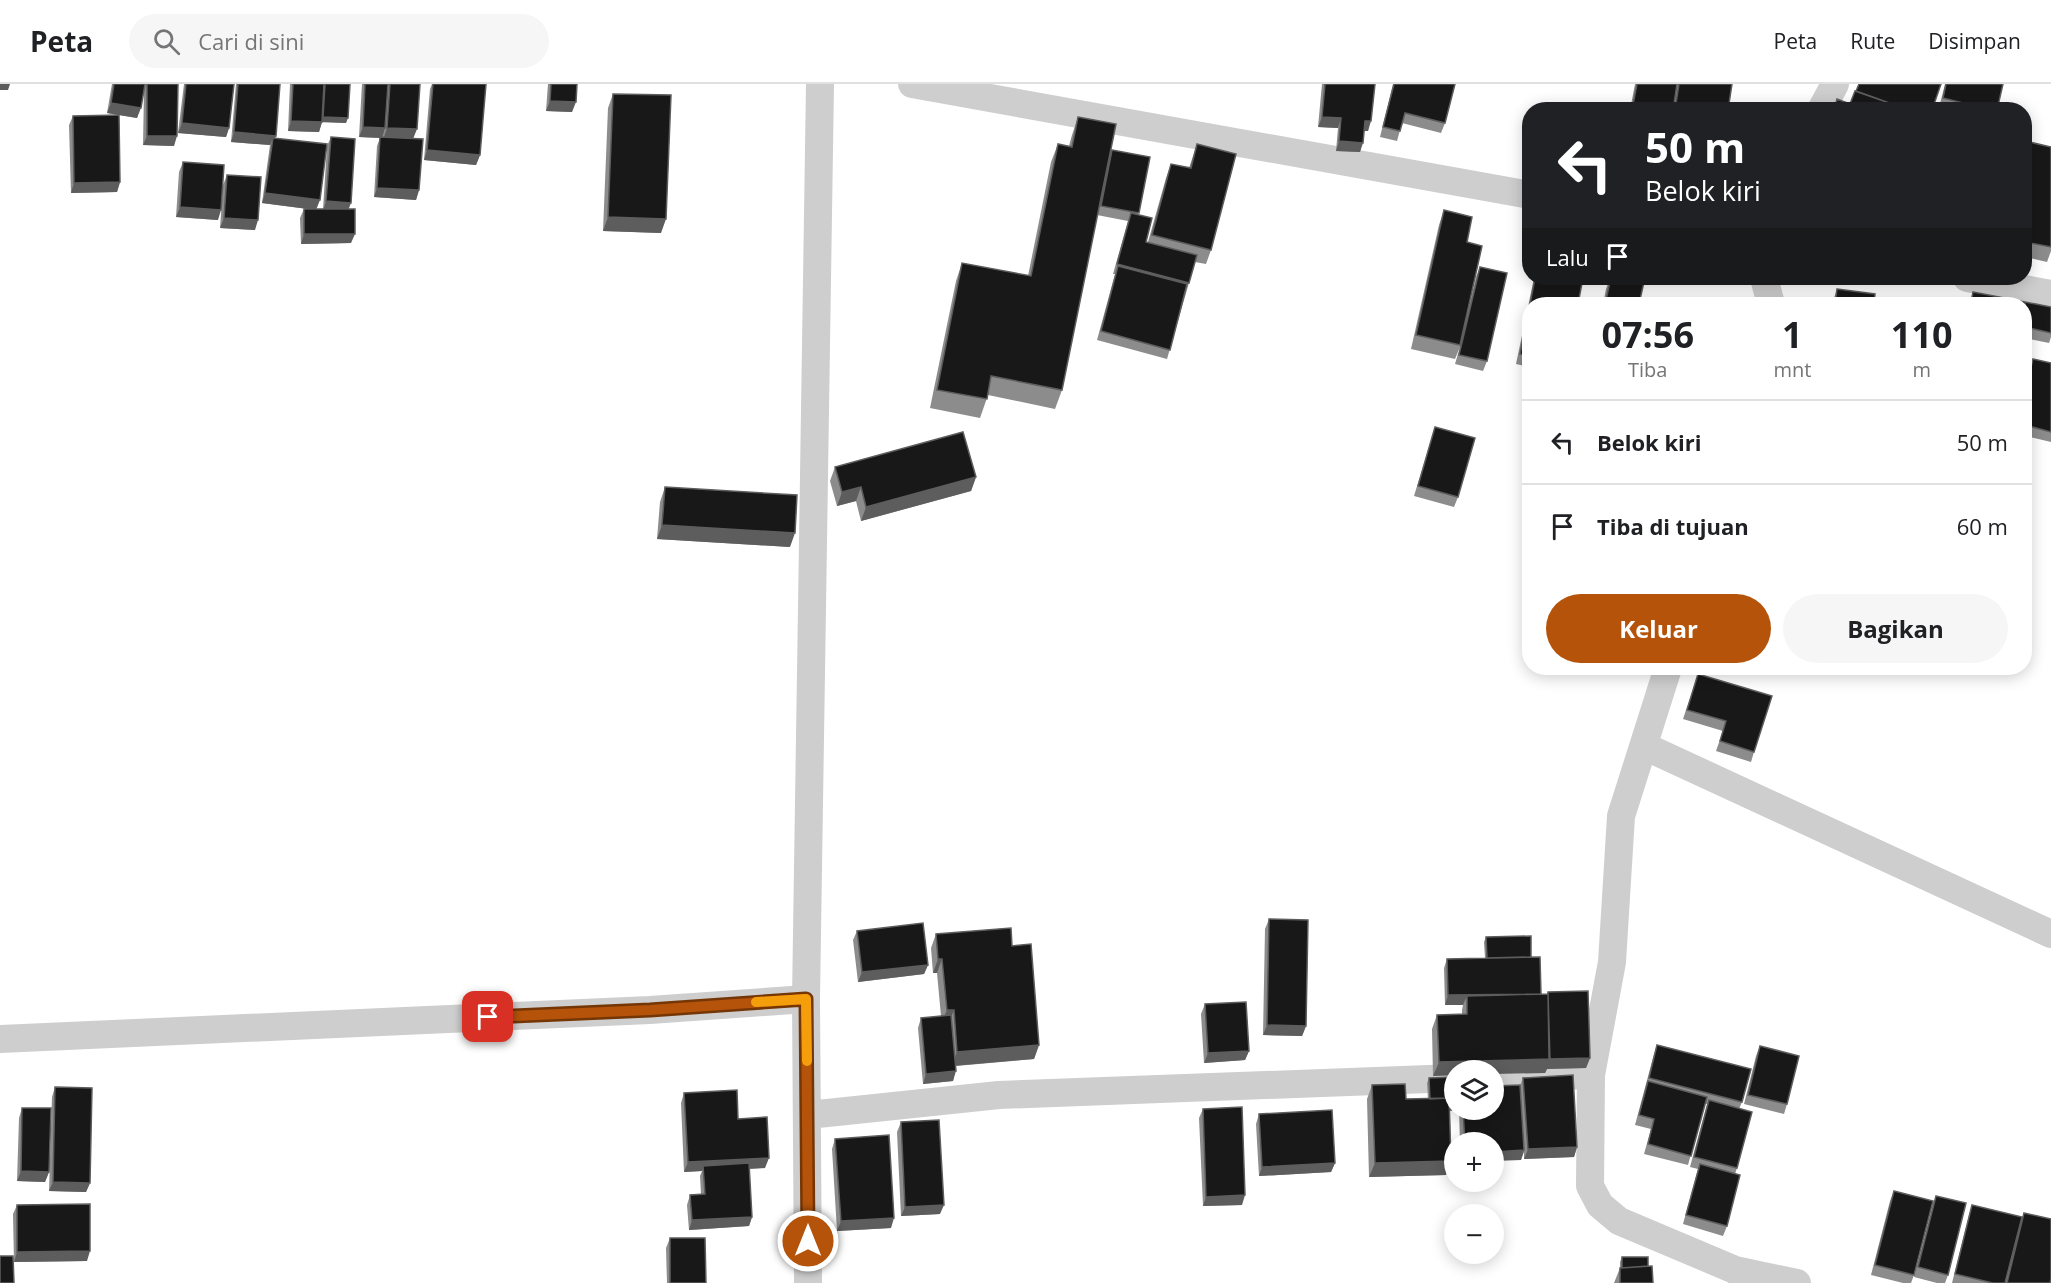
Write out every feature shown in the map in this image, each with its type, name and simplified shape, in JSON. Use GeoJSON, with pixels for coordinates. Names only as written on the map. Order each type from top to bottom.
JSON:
{"type":"FeatureCollection","features":[{"type":"Feature","properties":{"kind":"street"},"geometry":{"type":"LineString","coordinates":[[808,1283],[806,999],[819,84]]}},
{"type":"Feature","properties":{"kind":"street"},"geometry":{"type":"LineString","coordinates":[[912,84],[1522,194]]}},
{"type":"Feature","properties":{"kind":"street"},"geometry":{"type":"LineString","coordinates":[[1825,102],[1835,84]]}},
{"type":"Feature","properties":{"kind":"street"},"geometry":{"type":"LineString","coordinates":[[2004,285],[2051,294]]}},
{"type":"Feature","properties":{"kind":"street"},"geometry":{"type":"LineString","coordinates":[[1666,675],[1621,816],[1612,962],[1591,1075],[1590,1186],[1600,1206],[1619,1221],[1743,1277],[1797,1283]]}},
{"type":"Feature","properties":{"kind":"street"},"geometry":{"type":"LineString","coordinates":[[1644,747],[2051,934]]}},
{"type":"Feature","properties":{"kind":"street"},"geometry":{"type":"LineString","coordinates":[[0,1039],[650,1010],[806,999]]}},
{"type":"Feature","properties":{"kind":"street"},"geometry":{"type":"LineString","coordinates":[[1504,1077],[1591,1075]]}},
{"type":"Feature","properties":{"kind":"street"},"geometry":{"type":"LineString","coordinates":[[808,1114],[999,1095],[1444,1077]]}},
{"type":"Feature","properties":{"kind":"building"},"geometry":{"type":"Polygon","coordinates":[[[114,84],[145,84],[141,108],[111,103],[114,84]]]}},
{"type":"Feature","properties":{"kind":"building"},"geometry":{"type":"Polygon","coordinates":[[[147,84],[178,84],[177,136],[147,136],[147,84]]]}},
{"type":"Feature","properties":{"kind":"building"},"geometry":{"type":"Polygon","coordinates":[[[186,84],[234,84],[229,128],[182,123],[186,84]]]}},
{"type":"Feature","properties":{"kind":"building"},"geometry":{"type":"Polygon","coordinates":[[[238,84],[280,84],[276,136],[234,132],[238,84]]]}},
{"type":"Feature","properties":{"kind":"building"},"geometry":{"type":"Polygon","coordinates":[[[293,84],[324,84],[322,122],[291,121],[293,84]]]}},
{"type":"Feature","properties":{"kind":"building"},"geometry":{"type":"Polygon","coordinates":[[[325,84],[350,84],[348,118],[323,117],[325,84]]]}},
{"type":"Feature","properties":{"kind":"building"},"geometry":{"type":"Polygon","coordinates":[[[365,84],[388,84],[385,128],[363,127],[365,84]]]}},
{"type":"Feature","properties":{"kind":"building"},"geometry":{"type":"Polygon","coordinates":[[[390,84],[420,84],[417,129],[387,128],[390,84]]]}},
{"type":"Feature","properties":{"kind":"building"},"geometry":{"type":"Polygon","coordinates":[[[433,84],[486,84],[480,155],[427,150],[433,84]]]}},
{"type":"Feature","properties":{"kind":"building"},"geometry":{"type":"Polygon","coordinates":[[[551,84],[577,84],[576,102],[550,101],[551,84]]]}},
{"type":"Feature","properties":{"kind":"building"},"geometry":{"type":"Polygon","coordinates":[[[1325,84],[1375,84],[1371,121],[1365,121],[1363,143],[1339,141],[1341,118],[1322,117],[1325,84]]]}},
{"type":"Feature","properties":{"kind":"building"},"geometry":{"type":"Polygon","coordinates":[[[1394,84],[1455,84],[1445,123],[1405,113],[1400,131],[1383,127],[1394,84]]]}},
{"type":"Feature","properties":{"kind":"building"},"geometry":{"type":"Polygon","coordinates":[[[1637,84],[1677,84],[1674,102],[1634,102],[1637,84]]]}},
{"type":"Feature","properties":{"kind":"building"},"geometry":{"type":"Polygon","coordinates":[[[1679,84],[1732,84],[1729,102],[1676,102],[1679,84]]]}},
{"type":"Feature","properties":{"kind":"building"},"geometry":{"type":"Polygon","coordinates":[[[1859,84],[1941,84],[1935,102],[1887,102],[1856,91],[1859,84]]]}},
{"type":"Feature","properties":{"kind":"building"},"geometry":{"type":"Polygon","coordinates":[[[1946,84],[2003,84],[1999,102],[1959,102],[1943,98],[1946,84]]]}},
{"type":"Feature","properties":{"kind":"building"},"geometry":{"type":"Polygon","coordinates":[[[1855,91],[1886,102],[1851,102],[1855,91]]]}},
{"type":"Feature","properties":{"kind":"building"},"geometry":{"type":"Polygon","coordinates":[[[613,94],[671,95],[666,219],[608,217],[613,94]]]}},
{"type":"Feature","properties":{"kind":"building"},"geometry":{"type":"Polygon","coordinates":[[[119,115],[120,182],[74,183],[73,116],[119,115]]]}},
{"type":"Feature","properties":{"kind":"building"},"geometry":{"type":"Polygon","coordinates":[[[1078,117],[1116,124],[1062,390],[991,376],[987,399],[937,390],[962,263],[1031,276],[1058,144],[1072,147],[1078,117]]]}},
{"type":"Feature","properties":{"kind":"building"},"geometry":{"type":"Polygon","coordinates":[[[331,137],[355,139],[351,203],[326,201],[331,137]]]}},
{"type":"Feature","properties":{"kind":"building"},"geometry":{"type":"Polygon","coordinates":[[[380,137],[423,139],[419,190],[377,188],[380,137]]]}},
{"type":"Feature","properties":{"kind":"building"},"geometry":{"type":"Polygon","coordinates":[[[273,138],[327,144],[320,200],[265,193],[273,138]]]}},
{"type":"Feature","properties":{"kind":"building"},"geometry":{"type":"Polygon","coordinates":[[[2032,143],[2051,147],[2051,247],[2032,243],[2032,143]]]}},
{"type":"Feature","properties":{"kind":"building"},"geometry":{"type":"Polygon","coordinates":[[[1197,144],[1236,154],[1211,250],[1152,235],[1171,164],[1191,168],[1197,144]]]}},
{"type":"Feature","properties":{"kind":"building"},"geometry":{"type":"Polygon","coordinates":[[[1112,150],[1150,157],[1139,213],[1101,206],[1112,150]]]}},
{"type":"Feature","properties":{"kind":"building"},"geometry":{"type":"Polygon","coordinates":[[[183,162],[224,165],[221,210],[180,207],[183,162]]]}},
{"type":"Feature","properties":{"kind":"building"},"geometry":{"type":"Polygon","coordinates":[[[227,175],[261,177],[258,220],[224,218],[227,175]]]}},
{"type":"Feature","properties":{"kind":"building"},"geometry":{"type":"Polygon","coordinates":[[[304,209],[355,209],[355,234],[304,234],[304,209]]]}},
{"type":"Feature","properties":{"kind":"building"},"geometry":{"type":"Polygon","coordinates":[[[1444,210],[1472,217],[1467,242],[1482,246],[1460,345],[1416,335],[1444,210]]]}},
{"type":"Feature","properties":{"kind":"building"},"geometry":{"type":"Polygon","coordinates":[[[1131,213],[1152,218],[1146,242],[1197,255],[1189,283],[1117,264],[1131,213]]]}},
{"type":"Feature","properties":{"kind":"building"},"geometry":{"type":"Polygon","coordinates":[[[1118,266],[1187,284],[1170,350],[1101,331],[1118,266]]]}},
{"type":"Feature","properties":{"kind":"building"},"geometry":{"type":"Polygon","coordinates":[[[1480,267],[1507,273],[1487,361],[1459,355],[1480,267]]]}},
{"type":"Feature","properties":{"kind":"building"},"geometry":{"type":"Polygon","coordinates":[[[1534,285],[1582,285],[1579,297],[1531,297],[1534,285]]]}},
{"type":"Feature","properties":{"kind":"building"},"geometry":{"type":"Polygon","coordinates":[[[1609,285],[1643,285],[1641,297],[1607,297],[1609,285]]]}},
{"type":"Feature","properties":{"kind":"building"},"geometry":{"type":"Polygon","coordinates":[[[1837,289],[1875,294],[1875,297],[1836,297],[1837,289]]]}},
{"type":"Feature","properties":{"kind":"building"},"geometry":{"type":"Polygon","coordinates":[[[1973,292],[1999,297],[1972,297],[1973,292]]]}},
{"type":"Feature","properties":{"kind":"building"},"geometry":{"type":"Polygon","coordinates":[[[2032,303],[2051,307],[2051,333],[2032,329],[2032,303]]]}},
{"type":"Feature","properties":{"kind":"building"},"geometry":{"type":"Polygon","coordinates":[[[2033,359],[2051,363],[2051,432],[2032,427],[2033,359]]]}},
{"type":"Feature","properties":{"kind":"building"},"geometry":{"type":"Polygon","coordinates":[[[1435,427],[1475,438],[1458,497],[1418,486],[1435,427]]]}},
{"type":"Feature","properties":{"kind":"building"},"geometry":{"type":"Polygon","coordinates":[[[963,432],[976,477],[866,507],[861,487],[842,492],[835,467],[963,432]]]}},
{"type":"Feature","properties":{"kind":"building"},"geometry":{"type":"Polygon","coordinates":[[[665,487],[797,495],[795,533],[662,525],[665,487]]]}},
{"type":"Feature","properties":{"kind":"building"},"geometry":{"type":"Polygon","coordinates":[[[1698,675],[1772,696],[1754,752],[1720,741],[1726,721],[1687,710],[1698,675]]]}},
{"type":"Feature","properties":{"kind":"building"},"geometry":{"type":"Polygon","coordinates":[[[1269,919],[1308,920],[1306,1026],[1267,1025],[1269,919]]]}},
{"type":"Feature","properties":{"kind":"building"},"geometry":{"type":"Polygon","coordinates":[[[923,923],[928,965],[862,972],[857,931],[923,923]]]}},
{"type":"Feature","properties":{"kind":"building"},"geometry":{"type":"Polygon","coordinates":[[[1011,928],[1012,946],[1031,944],[1039,1045],[957,1052],[954,1010],[947,1010],[942,959],[938,959],[936,934],[1011,928]]]}},
{"type":"Feature","properties":{"kind":"building"},"geometry":{"type":"Polygon","coordinates":[[[1531,936],[1531,957],[1487,958],[1486,937],[1531,936]]]}},
{"type":"Feature","properties":{"kind":"building"},"geometry":{"type":"Polygon","coordinates":[[[1540,957],[1541,994],[1448,995],[1447,959],[1540,957]]]}},
{"type":"Feature","properties":{"kind":"building"},"geometry":{"type":"Polygon","coordinates":[[[1588,991],[1590,1058],[1549,1059],[1548,992],[1588,991]]]}},
{"type":"Feature","properties":{"kind":"building"},"geometry":{"type":"Polygon","coordinates":[[[1548,994],[1550,1059],[1444,1060],[1439,1062],[1437,1015],[1467,1014],[1467,996],[1548,994]]]}},
{"type":"Feature","properties":{"kind":"building"},"geometry":{"type":"Polygon","coordinates":[[[1246,1002],[1249,1051],[1208,1053],[1205,1004],[1246,1002]]]}},
{"type":"Feature","properties":{"kind":"building"},"geometry":{"type":"Polygon","coordinates":[[[951,1015],[956,1071],[926,1074],[921,1018],[951,1015]]]}},
{"type":"Feature","properties":{"kind":"building"},"geometry":{"type":"Polygon","coordinates":[[[1657,1045],[1751,1069],[1742,1102],[1649,1078],[1657,1045]]]}},
{"type":"Feature","properties":{"kind":"building"},"geometry":{"type":"Polygon","coordinates":[[[1760,1046],[1799,1056],[1787,1104],[1748,1095],[1760,1046]]]}},
{"type":"Feature","properties":{"kind":"building"},"geometry":{"type":"Polygon","coordinates":[[[1573,1075],[1577,1147],[1528,1149],[1523,1078],[1573,1075]]]}},
{"type":"Feature","properties":{"kind":"building"},"geometry":{"type":"Polygon","coordinates":[[[1444,1077],[1444,1098],[1430,1099],[1429,1078],[1444,1077]]]}},
{"type":"Feature","properties":{"kind":"building"},"geometry":{"type":"Polygon","coordinates":[[[1648,1081],[1707,1097],[1691,1156],[1648,1144],[1654,1119],[1639,1115],[1648,1081]]]}},
{"type":"Feature","properties":{"kind":"building"},"geometry":{"type":"Polygon","coordinates":[[[1405,1084],[1406,1099],[1444,1098],[1444,1120],[1450,1120],[1450,1132],[1444,1132],[1444,1161],[1375,1163],[1372,1085],[1405,1084]]]}},
{"type":"Feature","properties":{"kind":"building"},"geometry":{"type":"Polygon","coordinates":[[[1520,1085],[1524,1150],[1504,1151],[1504,1132],[1464,1132],[1464,1120],[1504,1120],[1504,1086],[1520,1085]]]}},
{"type":"Feature","properties":{"kind":"building"},"geometry":{"type":"Polygon","coordinates":[[[55,1087],[92,1088],[90,1183],[53,1182],[55,1087]]]}},
{"type":"Feature","properties":{"kind":"building"},"geometry":{"type":"Polygon","coordinates":[[[737,1090],[738,1119],[767,1117],[769,1158],[688,1162],[684,1093],[737,1090]]]}},
{"type":"Feature","properties":{"kind":"building"},"geometry":{"type":"Polygon","coordinates":[[[1709,1100],[1752,1112],[1737,1168],[1694,1157],[1709,1100]]]}},
{"type":"Feature","properties":{"kind":"building"},"geometry":{"type":"Polygon","coordinates":[[[1242,1107],[1245,1195],[1206,1197],[1203,1109],[1242,1107]]]}},
{"type":"Feature","properties":{"kind":"building"},"geometry":{"type":"Polygon","coordinates":[[[22,1108],[51,1108],[49,1172],[21,1171],[22,1108]]]}},
{"type":"Feature","properties":{"kind":"building"},"geometry":{"type":"Polygon","coordinates":[[[1332,1110],[1335,1163],[1262,1167],[1259,1114],[1332,1110]]]}},
{"type":"Feature","properties":{"kind":"building"},"geometry":{"type":"Polygon","coordinates":[[[939,1120],[944,1205],[905,1207],[901,1122],[939,1120]]]}},
{"type":"Feature","properties":{"kind":"building"},"geometry":{"type":"Polygon","coordinates":[[[889,1135],[894,1218],[841,1221],[835,1139],[889,1135]]]}},
{"type":"Feature","properties":{"kind":"building"},"geometry":{"type":"Polygon","coordinates":[[[749,1163],[752,1217],[692,1220],[690,1195],[705,1194],[703,1166],[749,1163]]]}},
{"type":"Feature","properties":{"kind":"building"},"geometry":{"type":"Polygon","coordinates":[[[1700,1164],[1740,1175],[1727,1226],[1686,1215],[1700,1164]]]}},
{"type":"Feature","properties":{"kind":"building"},"geometry":{"type":"Polygon","coordinates":[[[1894,1191],[1933,1201],[1914,1275],[1875,1265],[1894,1191]]]}},
{"type":"Feature","properties":{"kind":"building"},"geometry":{"type":"Polygon","coordinates":[[[1936,1196],[1966,1203],[1948,1275],[1918,1267],[1936,1196]]]}},
{"type":"Feature","properties":{"kind":"building"},"geometry":{"type":"Polygon","coordinates":[[[90,1204],[90,1251],[17,1252],[17,1205],[90,1204]]]}},
{"type":"Feature","properties":{"kind":"building"},"geometry":{"type":"Polygon","coordinates":[[[1972,1205],[2022,1217],[2005,1283],[1993,1283],[1955,1274],[1972,1205]]]}},
{"type":"Feature","properties":{"kind":"building"},"geometry":{"type":"Polygon","coordinates":[[[2024,1213],[2051,1219],[2050,1283],[2007,1283],[2024,1213]]]}},
{"type":"Feature","properties":{"kind":"building"},"geometry":{"type":"Polygon","coordinates":[[[670,1238],[705,1238],[706,1283],[670,1283],[670,1238]]]}},
{"type":"Feature","properties":{"kind":"building"},"geometry":{"type":"Polygon","coordinates":[[[0,1256],[13,1256],[14,1283],[0,1283],[0,1256]]]}},
{"type":"Feature","properties":{"kind":"building"},"geometry":{"type":"Polygon","coordinates":[[[1622,1257],[1648,1257],[1648,1266],[1622,1268],[1622,1257]]]}},
{"type":"Feature","properties":{"kind":"building"},"geometry":{"type":"Polygon","coordinates":[[[1652,1266],[1653,1283],[1620,1283],[1620,1268],[1652,1266]]]}},
{"type":"Feature","properties":{"kind":"slow traffic"},"geometry":{"type":"LineString","coordinates":[[756,1002],[806,999],[807,1061]]}},
{"type":"Feature","properties":{"kind":"route"},"geometry":{"type":"LineString","coordinates":[[488,1017],[650,1010],[806,999],[808,1241]]}}]}
